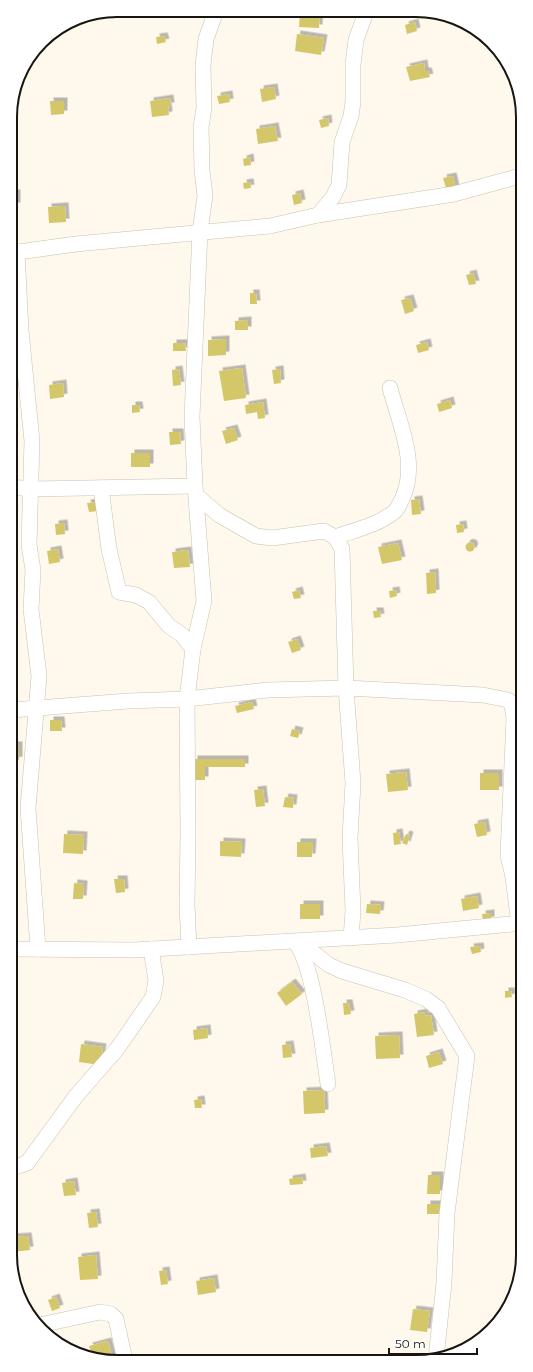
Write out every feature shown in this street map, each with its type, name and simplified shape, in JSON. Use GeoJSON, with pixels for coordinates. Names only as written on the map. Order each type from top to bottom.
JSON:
{"type":"FeatureCollection","features":[{"type":"Feature","properties":{"kind":"street"},"geometry":{"type":"LineString","coordinates":[[189,947],[187,905],[187,699],[193,649],[204,601],[192,417],[200,232],[206,196],[202,170],[201,127],[204,108],[203,65],[206,40],[214,17]]}},
{"type":"Feature","properties":{"kind":"street"},"geometry":{"type":"LineString","coordinates":[[318,214],[333,197],[338,185],[342,142],[352,109],[353,64],[356,40],[364,17]]}},
{"type":"Feature","properties":{"kind":"street"},"geometry":{"type":"LineString","coordinates":[[17,252],[270,226],[318,214],[454,194],[516,177]]}},
{"type":"Feature","properties":{"kind":"street"},"geometry":{"type":"LineString","coordinates":[[17,286],[32,441],[32,489],[29,545],[33,570],[31,609],[39,676],[28,808],[38,949]]}},
{"type":"Feature","properties":{"kind":"street"},"geometry":{"type":"LineString","coordinates":[[335,537],[379,522],[396,511],[405,492],[408,479],[409,458],[390,388]]}},
{"type":"Feature","properties":{"kind":"street"},"geometry":{"type":"LineString","coordinates":[[17,488],[196,491],[219,515],[256,536],[272,538],[324,531],[335,537],[342,549],[346,688],[354,783],[350,838],[353,911],[351,938]]}},
{"type":"Feature","properties":{"kind":"street"},"geometry":{"type":"LineString","coordinates":[[101,488],[109,549],[119,592],[136,595],[149,602],[193,649]]}},
{"type":"Feature","properties":{"kind":"street"},"geometry":{"type":"LineString","coordinates":[[17,709],[187,699],[268,690],[346,688],[483,695],[508,700],[516,704]]}},
{"type":"Feature","properties":{"kind":"street"},"geometry":{"type":"LineString","coordinates":[[516,709],[514,718],[508,855],[516,897]]}},
{"type":"Feature","properties":{"kind":"street"},"geometry":{"type":"LineString","coordinates":[[17,949],[151,949],[297,945],[351,938],[516,924]]}},
{"type":"Feature","properties":{"kind":"street"},"geometry":{"type":"LineString","coordinates":[[297,945],[306,960],[328,1084]]}},
{"type":"Feature","properties":{"kind":"street"},"geometry":{"type":"LineString","coordinates":[[297,945],[306,948],[329,965],[342,971],[405,990],[426,999],[438,1008],[467,1056],[447,1213],[444,1283],[437,1353]]}},
{"type":"Feature","properties":{"kind":"street"},"geometry":{"type":"LineString","coordinates":[[17,1167],[27,1163],[76,1096],[117,1049],[154,997],[156,981],[151,949]]}},
{"type":"Feature","properties":{"kind":"street"},"geometry":{"type":"LineString","coordinates":[[45,1324],[100,1312],[111,1314],[116,1319],[124,1355]]}},
{"type":"Feature","properties":{"kind":"shaded area"},"geometry":{"type":"Polygon","coordinates":[[[17,228],[18,249],[17,249],[17,228]]]}},
{"type":"Feature","properties":{"kind":"building"},"geometry":{"type":"Polygon","coordinates":[[[300,17],[320,17],[319,28],[299,27],[300,17]]]}},
{"type":"Feature","properties":{"kind":"building"},"geometry":{"type":"Polygon","coordinates":[[[415,22],[417,31],[407,34],[405,25],[415,22]]]}},
{"type":"Feature","properties":{"kind":"building"},"geometry":{"type":"Polygon","coordinates":[[[297,34],[324,38],[321,55],[295,51],[297,34]]]}},
{"type":"Feature","properties":{"kind":"building"},"geometry":{"type":"Polygon","coordinates":[[[164,36],[166,42],[157,44],[156,37],[164,36]]]}},
{"type":"Feature","properties":{"kind":"building"},"geometry":{"type":"Polygon","coordinates":[[[424,63],[425,71],[428,71],[430,77],[410,81],[406,67],[424,63]]]}},
{"type":"Feature","properties":{"kind":"building"},"geometry":{"type":"Polygon","coordinates":[[[274,87],[276,99],[262,102],[260,89],[274,87]]]}},
{"type":"Feature","properties":{"kind":"building"},"geometry":{"type":"Polygon","coordinates":[[[229,94],[230,102],[219,104],[217,96],[229,94]]]}},
{"type":"Feature","properties":{"kind":"building"},"geometry":{"type":"Polygon","coordinates":[[[170,98],[171,106],[168,106],[169,115],[152,117],[150,101],[170,98]]]}},
{"type":"Feature","properties":{"kind":"building"},"geometry":{"type":"Polygon","coordinates":[[[50,101],[64,101],[64,114],[51,115],[50,101]]]}},
{"type":"Feature","properties":{"kind":"building"},"geometry":{"type":"Polygon","coordinates":[[[328,118],[329,126],[321,128],[319,120],[328,118]]]}},
{"type":"Feature","properties":{"kind":"building"},"geometry":{"type":"Polygon","coordinates":[[[275,126],[278,141],[258,144],[256,129],[275,126]]]}},
{"type":"Feature","properties":{"kind":"building"},"geometry":{"type":"Polygon","coordinates":[[[250,157],[251,165],[244,166],[243,159],[250,157]]]}},
{"type":"Feature","properties":{"kind":"building"},"geometry":{"type":"Polygon","coordinates":[[[453,176],[456,189],[447,191],[443,178],[453,176]]]}},
{"type":"Feature","properties":{"kind":"building"},"geometry":{"type":"Polygon","coordinates":[[[250,182],[251,188],[244,189],[243,183],[250,182]]]}},
{"type":"Feature","properties":{"kind":"building"},"geometry":{"type":"Polygon","coordinates":[[[300,193],[302,203],[294,205],[292,195],[300,193]]]}},
{"type":"Feature","properties":{"kind":"building"},"geometry":{"type":"Polygon","coordinates":[[[65,206],[66,222],[49,223],[48,207],[65,206]]]}},
{"type":"Feature","properties":{"kind":"building"},"geometry":{"type":"Polygon","coordinates":[[[473,273],[476,284],[469,285],[466,275],[473,273]]]}},
{"type":"Feature","properties":{"kind":"building"},"geometry":{"type":"Polygon","coordinates":[[[250,293],[256,293],[257,304],[250,304],[250,293]]]}},
{"type":"Feature","properties":{"kind":"building"},"geometry":{"type":"Polygon","coordinates":[[[410,298],[414,311],[405,314],[401,300],[410,298]]]}},
{"type":"Feature","properties":{"kind":"building"},"geometry":{"type":"Polygon","coordinates":[[[248,320],[248,330],[235,330],[235,321],[248,320]]]}},
{"type":"Feature","properties":{"kind":"building"},"geometry":{"type":"Polygon","coordinates":[[[226,339],[226,355],[208,356],[208,340],[226,339]]]}},
{"type":"Feature","properties":{"kind":"building"},"geometry":{"type":"Polygon","coordinates":[[[427,342],[429,350],[418,353],[416,345],[427,342]]]}},
{"type":"Feature","properties":{"kind":"building"},"geometry":{"type":"Polygon","coordinates":[[[173,343],[185,343],[186,351],[173,351],[173,343]]]}},
{"type":"Feature","properties":{"kind":"building"},"geometry":{"type":"Polygon","coordinates":[[[242,368],[246,398],[224,401],[219,371],[242,368]]]}},
{"type":"Feature","properties":{"kind":"building"},"geometry":{"type":"Polygon","coordinates":[[[179,369],[181,385],[173,386],[172,370],[179,369]]]}},
{"type":"Feature","properties":{"kind":"building"},"geometry":{"type":"Polygon","coordinates":[[[280,369],[281,383],[274,384],[272,370],[280,369]]]}},
{"type":"Feature","properties":{"kind":"building"},"geometry":{"type":"Polygon","coordinates":[[[63,383],[64,397],[50,399],[49,385],[63,383]]]}},
{"type":"Feature","properties":{"kind":"building"},"geometry":{"type":"Polygon","coordinates":[[[450,400],[452,408],[439,412],[437,404],[450,400]]]}},
{"type":"Feature","properties":{"kind":"building"},"geometry":{"type":"Polygon","coordinates":[[[263,402],[265,418],[258,419],[257,412],[246,414],[245,405],[263,402]]]}},
{"type":"Feature","properties":{"kind":"building"},"geometry":{"type":"Polygon","coordinates":[[[132,405],[139,405],[140,412],[132,413],[132,405]]]}},
{"type":"Feature","properties":{"kind":"building"},"geometry":{"type":"Polygon","coordinates":[[[234,428],[238,440],[226,444],[222,431],[234,428]]]}},
{"type":"Feature","properties":{"kind":"building"},"geometry":{"type":"Polygon","coordinates":[[[169,432],[180,432],[181,444],[170,445],[169,432]]]}},
{"type":"Feature","properties":{"kind":"building"},"geometry":{"type":"Polygon","coordinates":[[[131,453],[150,453],[150,467],[131,467],[131,453]]]}},
{"type":"Feature","properties":{"kind":"building"},"geometry":{"type":"Polygon","coordinates":[[[419,499],[421,514],[412,515],[411,500],[419,499]]]}},
{"type":"Feature","properties":{"kind":"building"},"geometry":{"type":"Polygon","coordinates":[[[97,502],[98,511],[89,512],[87,503],[97,502]]]}},
{"type":"Feature","properties":{"kind":"building"},"geometry":{"type":"Polygon","coordinates":[[[64,523],[65,534],[56,535],[55,524],[64,523]]]}},
{"type":"Feature","properties":{"kind":"building"},"geometry":{"type":"Polygon","coordinates":[[[463,524],[464,532],[457,533],[456,525],[463,524]]]}},
{"type":"Feature","properties":{"kind":"building"},"geometry":{"type":"Polygon","coordinates":[[[470,542],[475,547],[470,552],[465,547],[470,542]]]}},
{"type":"Feature","properties":{"kind":"building"},"geometry":{"type":"Polygon","coordinates":[[[398,543],[402,560],[382,564],[378,547],[398,543]]]}},
{"type":"Feature","properties":{"kind":"building"},"geometry":{"type":"Polygon","coordinates":[[[58,549],[60,562],[49,564],[47,551],[58,549]]]}},
{"type":"Feature","properties":{"kind":"building"},"geometry":{"type":"Polygon","coordinates":[[[188,550],[190,567],[174,568],[172,552],[188,550]]]}},
{"type":"Feature","properties":{"kind":"building"},"geometry":{"type":"Polygon","coordinates":[[[435,572],[436,593],[427,594],[426,573],[435,572]]]}},
{"type":"Feature","properties":{"kind":"building"},"geometry":{"type":"Polygon","coordinates":[[[299,590],[301,598],[294,599],[292,592],[299,590]]]}},
{"type":"Feature","properties":{"kind":"building"},"geometry":{"type":"Polygon","coordinates":[[[396,590],[397,596],[390,598],[389,591],[396,590]]]}},
{"type":"Feature","properties":{"kind":"building"},"geometry":{"type":"Polygon","coordinates":[[[373,611],[380,611],[381,617],[374,618],[373,611]]]}},
{"type":"Feature","properties":{"kind":"building"},"geometry":{"type":"Polygon","coordinates":[[[297,639],[301,650],[292,653],[288,642],[297,639]]]}},
{"type":"Feature","properties":{"kind":"building"},"geometry":{"type":"Polygon","coordinates":[[[252,702],[254,709],[237,713],[235,706],[252,702]]]}},
{"type":"Feature","properties":{"kind":"building"},"geometry":{"type":"Polygon","coordinates":[[[50,720],[61,720],[62,731],[50,731],[50,720]]]}},
{"type":"Feature","properties":{"kind":"building"},"geometry":{"type":"Polygon","coordinates":[[[292,729],[300,731],[298,738],[290,736],[292,729]]]}},
{"type":"Feature","properties":{"kind":"building"},"geometry":{"type":"Polygon","coordinates":[[[17,745],[19,745],[19,760],[17,760],[17,745]]]}},
{"type":"Feature","properties":{"kind":"building"},"geometry":{"type":"Polygon","coordinates":[[[194,759],[245,759],[245,767],[205,767],[205,780],[194,780],[194,759]]]}},
{"type":"Feature","properties":{"kind":"building"},"geometry":{"type":"Polygon","coordinates":[[[406,772],[408,790],[388,792],[386,774],[406,772]]]}},
{"type":"Feature","properties":{"kind":"building"},"geometry":{"type":"Polygon","coordinates":[[[480,773],[499,773],[499,790],[480,790],[480,773]]]}},
{"type":"Feature","properties":{"kind":"building"},"geometry":{"type":"Polygon","coordinates":[[[263,789],[265,806],[256,807],[254,790],[263,789]]]}},
{"type":"Feature","properties":{"kind":"building"},"geometry":{"type":"Polygon","coordinates":[[[285,797],[294,798],[293,808],[283,807],[285,797]]]}},
{"type":"Feature","properties":{"kind":"building"},"geometry":{"type":"Polygon","coordinates":[[[485,822],[487,835],[477,837],[474,824],[485,822]]]}},
{"type":"Feature","properties":{"kind":"building"},"geometry":{"type":"Polygon","coordinates":[[[399,832],[401,844],[394,845],[393,833],[399,832]]]}},
{"type":"Feature","properties":{"kind":"building"},"geometry":{"type":"Polygon","coordinates":[[[64,834],[84,835],[83,854],[63,853],[64,834]]]}},
{"type":"Feature","properties":{"kind":"building"},"geometry":{"type":"Polygon","coordinates":[[[406,834],[410,835],[407,845],[402,843],[406,834]]]}},
{"type":"Feature","properties":{"kind":"building"},"geometry":{"type":"Polygon","coordinates":[[[220,841],[242,842],[241,857],[220,856],[220,841]]]}},
{"type":"Feature","properties":{"kind":"building"},"geometry":{"type":"Polygon","coordinates":[[[297,842],[313,842],[312,857],[297,857],[297,842]]]}},
{"type":"Feature","properties":{"kind":"building"},"geometry":{"type":"Polygon","coordinates":[[[114,879],[124,879],[125,892],[116,893],[114,879]]]}},
{"type":"Feature","properties":{"kind":"building"},"geometry":{"type":"Polygon","coordinates":[[[74,883],[84,884],[83,899],[73,899],[74,883]]]}},
{"type":"Feature","properties":{"kind":"building"},"geometry":{"type":"Polygon","coordinates":[[[477,896],[479,908],[463,911],[461,899],[477,896]]]}},
{"type":"Feature","properties":{"kind":"building"},"geometry":{"type":"Polygon","coordinates":[[[300,904],[320,904],[320,919],[300,919],[300,904]]]}},
{"type":"Feature","properties":{"kind":"building"},"geometry":{"type":"Polygon","coordinates":[[[367,904],[381,905],[380,914],[366,913],[367,904]]]}},
{"type":"Feature","properties":{"kind":"building"},"geometry":{"type":"Polygon","coordinates":[[[491,913],[491,920],[483,921],[482,914],[491,913]]]}},
{"type":"Feature","properties":{"kind":"building"},"geometry":{"type":"Polygon","coordinates":[[[480,946],[481,952],[472,954],[470,947],[480,946]]]}},
{"type":"Feature","properties":{"kind":"building"},"geometry":{"type":"Polygon","coordinates":[[[292,982],[302,994],[286,1006],[277,993],[292,982]]]}},
{"type":"Feature","properties":{"kind":"building"},"geometry":{"type":"Polygon","coordinates":[[[505,991],[511,991],[512,997],[505,998],[505,991]]]}},
{"type":"Feature","properties":{"kind":"building"},"geometry":{"type":"Polygon","coordinates":[[[343,1003],[349,1003],[351,1014],[344,1015],[343,1003]]]}},
{"type":"Feature","properties":{"kind":"building"},"geometry":{"type":"Polygon","coordinates":[[[425,1012],[425,1016],[431,1015],[434,1035],[417,1037],[414,1014],[425,1012]]]}},
{"type":"Feature","properties":{"kind":"building"},"geometry":{"type":"Polygon","coordinates":[[[207,1028],[208,1038],[194,1040],[193,1030],[207,1028]]]}},
{"type":"Feature","properties":{"kind":"building"},"geometry":{"type":"Polygon","coordinates":[[[399,1035],[400,1058],[376,1059],[375,1036],[399,1035]]]}},
{"type":"Feature","properties":{"kind":"building"},"geometry":{"type":"Polygon","coordinates":[[[81,1044],[103,1047],[100,1065],[79,1062],[81,1044]]]}},
{"type":"Feature","properties":{"kind":"building"},"geometry":{"type":"Polygon","coordinates":[[[290,1044],[292,1057],[283,1058],[282,1045],[290,1044]]]}},
{"type":"Feature","properties":{"kind":"building"},"geometry":{"type":"Polygon","coordinates":[[[439,1052],[443,1064],[429,1068],[426,1056],[439,1052]]]}},
{"type":"Feature","properties":{"kind":"building"},"geometry":{"type":"Polygon","coordinates":[[[324,1090],[325,1113],[304,1114],[303,1091],[324,1090]]]}},
{"type":"Feature","properties":{"kind":"building"},"geometry":{"type":"Polygon","coordinates":[[[201,1099],[202,1108],[195,1108],[194,1100],[201,1099]]]}},
{"type":"Feature","properties":{"kind":"building"},"geometry":{"type":"Polygon","coordinates":[[[326,1146],[328,1156],[311,1158],[310,1148],[326,1146]]]}},
{"type":"Feature","properties":{"kind":"building"},"geometry":{"type":"Polygon","coordinates":[[[428,1175],[440,1175],[440,1194],[427,1194],[428,1175]]]}},
{"type":"Feature","properties":{"kind":"building"},"geometry":{"type":"Polygon","coordinates":[[[302,1177],[303,1184],[290,1185],[289,1179],[302,1177]]]}},
{"type":"Feature","properties":{"kind":"building"},"geometry":{"type":"Polygon","coordinates":[[[74,1181],[76,1195],[64,1196],[62,1183],[74,1181]]]}},
{"type":"Feature","properties":{"kind":"building"},"geometry":{"type":"Polygon","coordinates":[[[427,1204],[443,1204],[443,1214],[427,1214],[427,1204]]]}},
{"type":"Feature","properties":{"kind":"building"},"geometry":{"type":"Polygon","coordinates":[[[96,1212],[98,1227],[89,1228],[87,1213],[96,1212]]]}},
{"type":"Feature","properties":{"kind":"building"},"geometry":{"type":"Polygon","coordinates":[[[28,1236],[30,1250],[17,1252],[17,1237],[28,1236]]]}},
{"type":"Feature","properties":{"kind":"building"},"geometry":{"type":"Polygon","coordinates":[[[96,1255],[98,1279],[80,1280],[78,1257],[96,1255]]]}},
{"type":"Feature","properties":{"kind":"building"},"geometry":{"type":"Polygon","coordinates":[[[166,1270],[168,1284],[161,1285],[159,1271],[166,1270]]]}},
{"type":"Feature","properties":{"kind":"building"},"geometry":{"type":"Polygon","coordinates":[[[214,1278],[216,1292],[198,1295],[196,1281],[214,1278]]]}},
{"type":"Feature","properties":{"kind":"building"},"geometry":{"type":"Polygon","coordinates":[[[56,1297],[60,1308],[52,1311],[48,1300],[56,1297]]]}},
{"type":"Feature","properties":{"kind":"building"},"geometry":{"type":"Polygon","coordinates":[[[413,1309],[430,1311],[427,1332],[410,1330],[413,1309]]]}},
{"type":"Feature","properties":{"kind":"building"},"geometry":{"type":"Polygon","coordinates":[[[108,1341],[112,1355],[91,1351],[89,1346],[108,1341]]]}}]}
